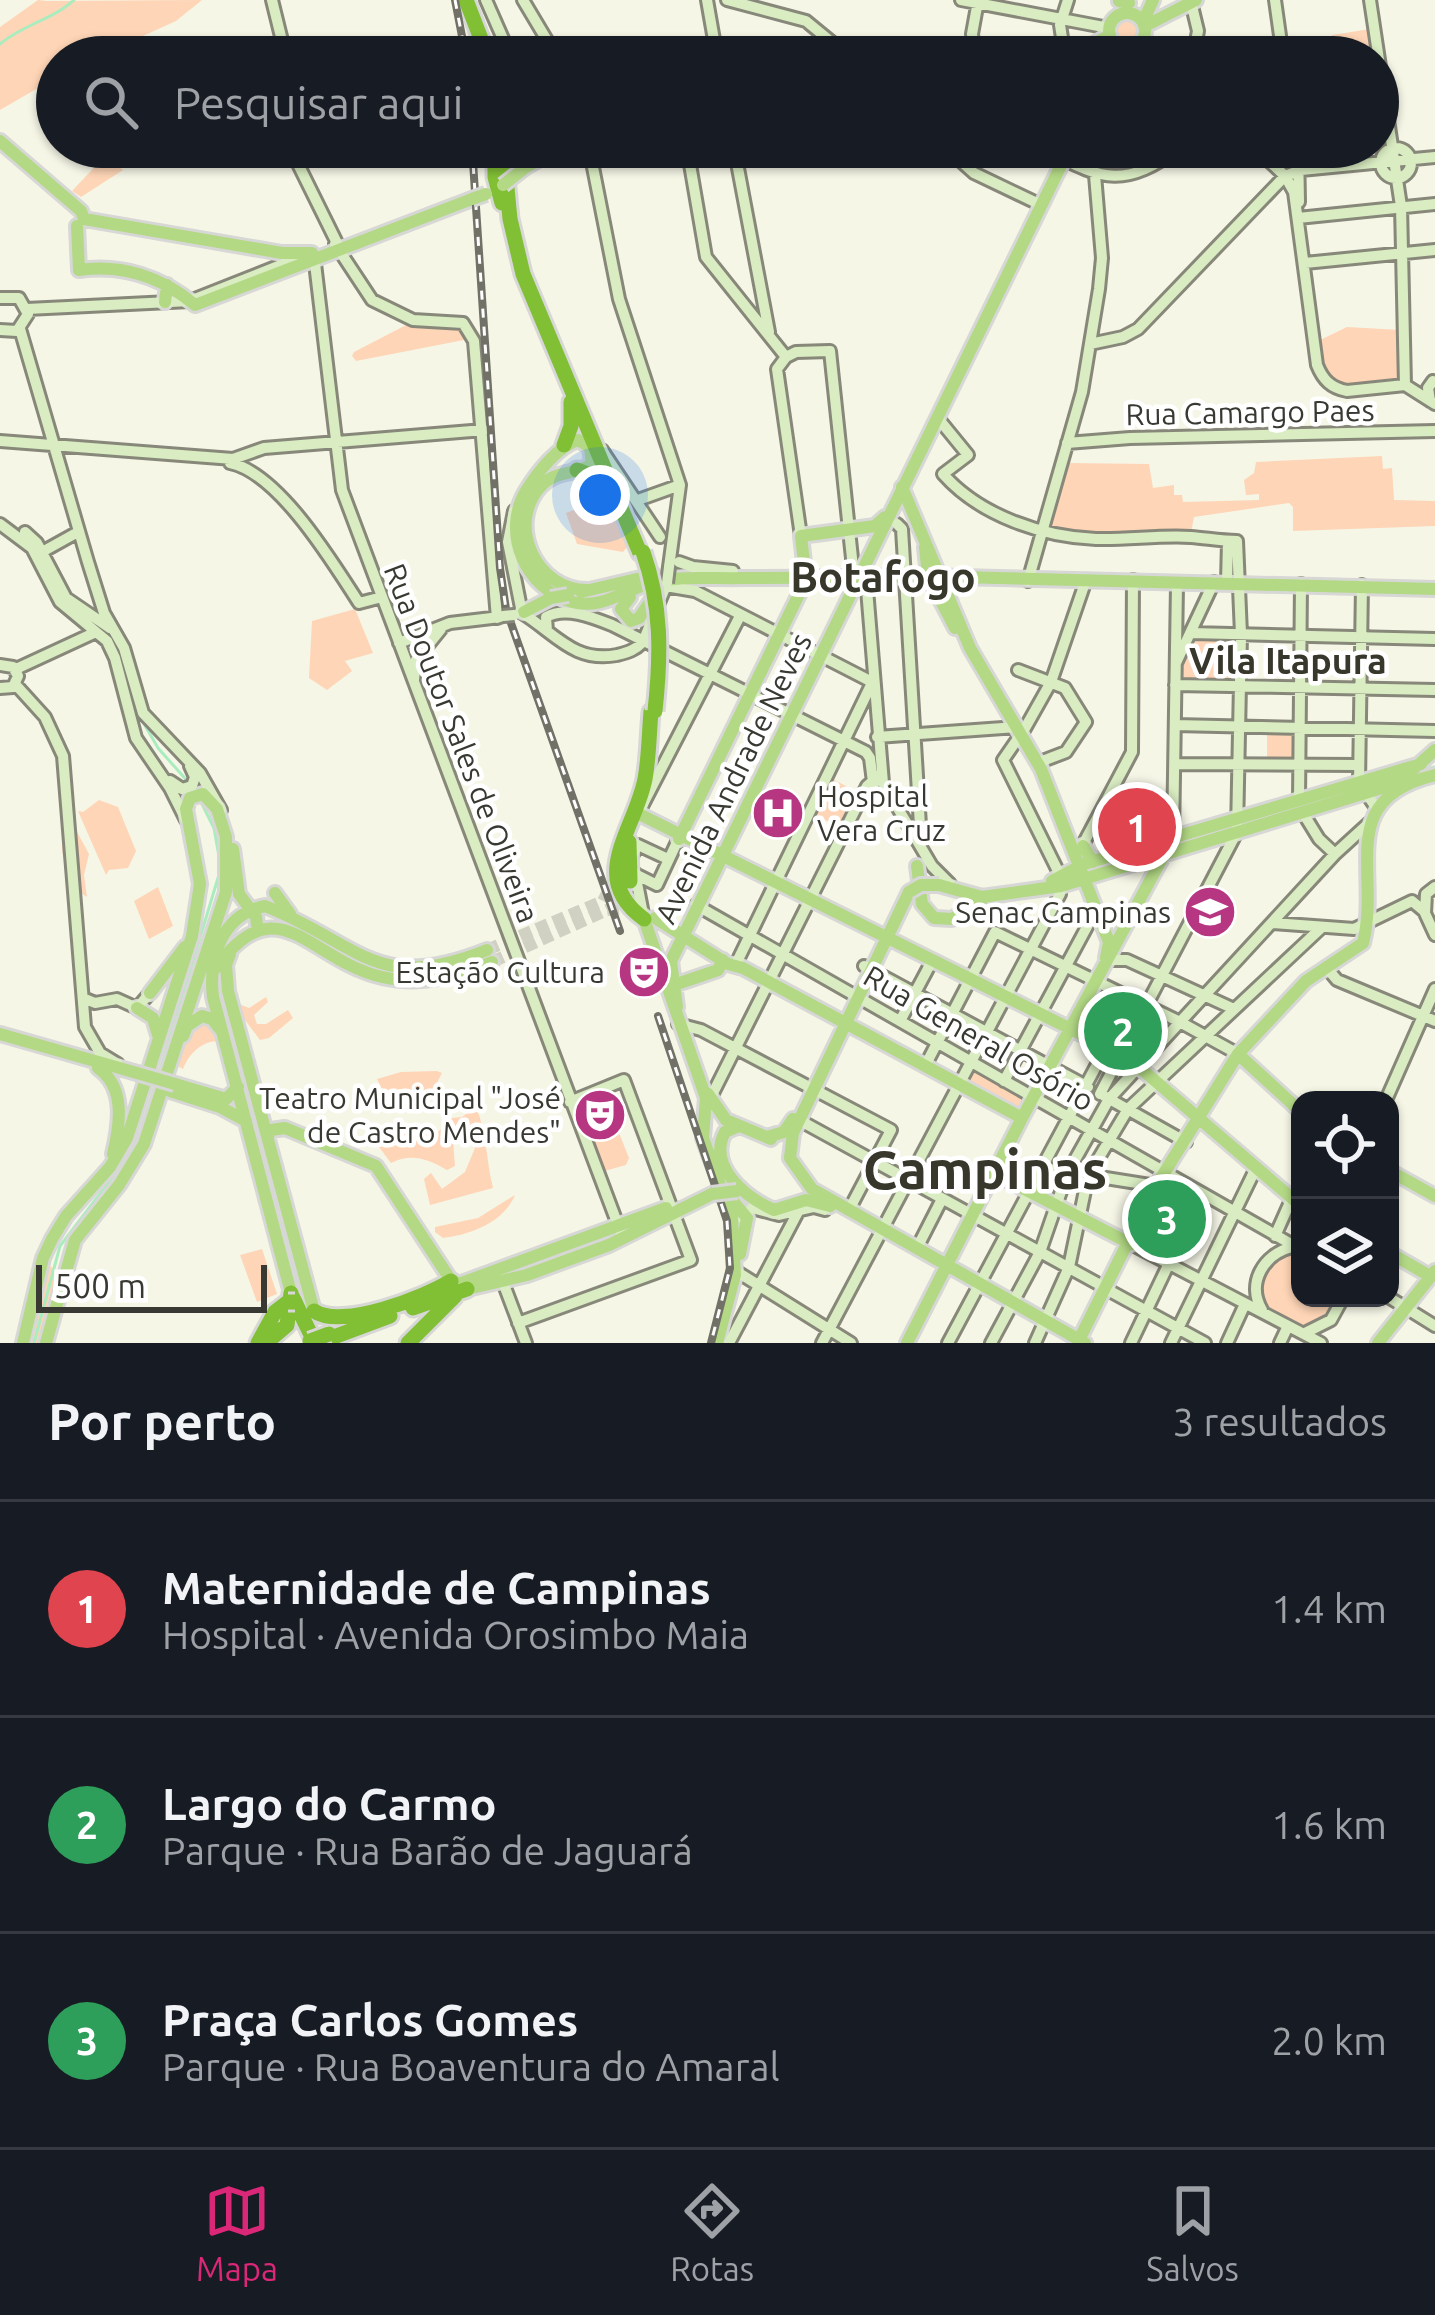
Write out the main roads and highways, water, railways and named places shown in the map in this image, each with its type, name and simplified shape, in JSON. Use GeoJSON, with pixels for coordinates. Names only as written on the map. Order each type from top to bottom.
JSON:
{"type":"FeatureCollection","features":[{"type":"Feature","properties":{"kind":"highway"},"geometry":{"type":"LineString","coordinates":[[466,0],[482,36]]}},
{"type":"Feature","properties":{"kind":"highway"},"geometry":{"type":"LineString","coordinates":[[476,0],[485,36]]}},
{"type":"Feature","properties":{"kind":"highway"},"geometry":{"type":"LineString","coordinates":[[495,168],[489,189],[642,553]]}},
{"type":"Feature","properties":{"kind":"highway"},"geometry":{"type":"LineString","coordinates":[[503,168],[515,248]]}},
{"type":"Feature","properties":{"kind":"highway"},"geometry":{"type":"LineString","coordinates":[[504,168],[538,303]]}},
{"type":"Feature","properties":{"kind":"highway"},"geometry":{"type":"LineString","coordinates":[[560,358],[572,416],[564,445]]}},
{"type":"Feature","properties":{"kind":"highway"},"geometry":{"type":"LineString","coordinates":[[560,358],[642,553],[656,628],[652,727],[640,817],[627,847],[632,878]]}},
{"type":"Feature","properties":{"kind":"highway"},"geometry":{"type":"LineString","coordinates":[[577,470],[602,482],[626,519]]}},
{"type":"Feature","properties":{"kind":"highway"},"geometry":{"type":"LineString","coordinates":[[650,918],[622,896],[616,869],[645,773],[652,727]]}},
{"type":"Feature","properties":{"kind":"highway"},"geometry":{"type":"LineString","coordinates":[[314,1311],[326,1317],[366,1313],[463,1283]]}},
{"type":"Feature","properties":{"kind":"highway"},"geometry":{"type":"LineString","coordinates":[[319,1341],[463,1283]]}},
{"type":"Feature","properties":{"kind":"highway"},"geometry":{"type":"LineString","coordinates":[[357,1328],[389,1323],[407,1339],[463,1283]]}},
{"type":"Feature","properties":{"kind":"highway"},"geometry":{"type":"LineString","coordinates":[[319,1341],[463,1283]]}},
{"type":"Feature","properties":{"kind":"highway"},"geometry":{"type":"LineString","coordinates":[[262,1343],[275,1312],[291,1299],[309,1310],[319,1341]]}},
{"type":"Feature","properties":{"kind":"highway"},"geometry":{"type":"LineString","coordinates":[[314,1311],[319,1341]]}},
{"type":"Feature","properties":{"kind":"main road"},"geometry":{"type":"LineString","coordinates":[[272,0],[281,36]]}},
{"type":"Feature","properties":{"kind":"main road"},"geometry":{"type":"LineString","coordinates":[[487,0],[503,36]]}},
{"type":"Feature","properties":{"kind":"main road"},"geometry":{"type":"LineString","coordinates":[[707,0],[714,36]]}},
{"type":"Feature","properties":{"kind":"main road"},"geometry":{"type":"LineString","coordinates":[[727,0],[806,21],[824,36]]}},
{"type":"Feature","properties":{"kind":"main road"},"geometry":{"type":"LineString","coordinates":[[961,0],[1061,18],[1136,14],[1144,24],[1145,36]]}},
{"type":"Feature","properties":{"kind":"main road"},"geometry":{"type":"LineString","coordinates":[[1062,36],[1061,18],[1068,0]]}},
{"type":"Feature","properties":{"kind":"main road"},"geometry":{"type":"LineString","coordinates":[[1275,0],[1279,36]]}},
{"type":"Feature","properties":{"kind":"main road"},"geometry":{"type":"LineString","coordinates":[[1370,0],[1376,36]]}},
{"type":"Feature","properties":{"kind":"main road"},"geometry":{"type":"LineString","coordinates":[[1144,24],[1156,5],[1190,1]]}},
{"type":"Feature","properties":{"kind":"main road"},"geometry":{"type":"LineString","coordinates":[[1144,24],[1190,1]]}},
{"type":"Feature","properties":{"kind":"main road"},"geometry":{"type":"LineString","coordinates":[[1190,1],[1197,36]]}},
{"type":"Feature","properties":{"kind":"main road"},"geometry":{"type":"LineString","coordinates":[[526,2],[545,36]]}},
{"type":"Feature","properties":{"kind":"main road"},"geometry":{"type":"LineString","coordinates":[[972,36],[978,2]]}},
{"type":"Feature","properties":{"kind":"main road"},"geometry":{"type":"LineString","coordinates":[[1091,36],[1117,16]]}},
{"type":"Feature","properties":{"kind":"main road"},"geometry":{"type":"LineString","coordinates":[[0,144],[71,208],[81,211],[80,270],[124,270],[167,285],[192,303]]}},
{"type":"Feature","properties":{"kind":"main road"},"geometry":{"type":"LineString","coordinates":[[1399,153],[1404,151],[1411,160]]}},
{"type":"Feature","properties":{"kind":"main road"},"geometry":{"type":"LineString","coordinates":[[1411,160],[1435,157]]}},
{"type":"Feature","properties":{"kind":"main road"},"geometry":{"type":"LineString","coordinates":[[1382,168],[1386,175],[1398,178],[1407,173],[1411,160]]}},
{"type":"Feature","properties":{"kind":"main road"},"geometry":{"type":"LineString","coordinates":[[300,168],[358,285],[376,302],[412,320],[463,323],[474,340],[512,615]]}},
{"type":"Feature","properties":{"kind":"main road"},"geometry":{"type":"LineString","coordinates":[[27,313],[192,303],[286,262],[489,189],[520,168]]}},
{"type":"Feature","properties":{"kind":"main road"},"geometry":{"type":"LineString","coordinates":[[594,168],[621,306],[677,485],[670,566],[654,608],[653,633],[665,649]]}},
{"type":"Feature","properties":{"kind":"main road"},"geometry":{"type":"LineString","coordinates":[[691,168],[706,257],[761,316]]}},
{"type":"Feature","properties":{"kind":"main road"},"geometry":{"type":"LineString","coordinates":[[737,168],[761,316],[786,356]]}},
{"type":"Feature","properties":{"kind":"main road"},"geometry":{"type":"LineString","coordinates":[[968,168],[1041,205]]}},
{"type":"Feature","properties":{"kind":"main road","name":"Avenida Andrade Neves"},"geometry":{"type":"LineString","coordinates":[[670,973],[716,855],[902,496],[1060,168]]}},
{"type":"Feature","properties":{"kind":"main road"},"geometry":{"type":"LineString","coordinates":[[1081,168],[1095,175],[1123,176],[1139,168]]}},
{"type":"Feature","properties":{"kind":"main road"},"geometry":{"type":"LineString","coordinates":[[1276,168],[1285,176],[1298,214],[1307,324],[1319,370],[1337,389],[1405,385],[1433,403]]}},
{"type":"Feature","properties":{"kind":"main road"},"geometry":{"type":"LineString","coordinates":[[1090,344],[1123,338],[1138,329],[1285,176],[1324,168]]}},
{"type":"Feature","properties":{"kind":"main road"},"geometry":{"type":"LineString","coordinates":[[1396,168],[1405,385]]}},
{"type":"Feature","properties":{"kind":"main road"},"geometry":{"type":"LineString","coordinates":[[1298,214],[1301,170]]}},
{"type":"Feature","properties":{"kind":"main road"},"geometry":{"type":"LineString","coordinates":[[1029,580],[1090,344],[1102,258],[1095,175]]}},
{"type":"Feature","properties":{"kind":"main road"},"geometry":{"type":"LineString","coordinates":[[1298,214],[1435,204]]}},
{"type":"Feature","properties":{"kind":"main road"},"geometry":{"type":"LineString","coordinates":[[80,222],[286,262]]}},
{"type":"Feature","properties":{"kind":"main road"},"geometry":{"type":"LineString","coordinates":[[1305,263],[1435,250]]}},
{"type":"Feature","properties":{"kind":"main road","name":"Rua Doutor Sales de Oliveira"},"geometry":{"type":"LineString","coordinates":[[311,255],[342,490],[399,643],[410,659],[414,683],[622,1233]]}},
{"type":"Feature","properties":{"kind":"main road"},"geometry":{"type":"LineString","coordinates":[[165,302],[167,285]]}},
{"type":"Feature","properties":{"kind":"main road"},"geometry":{"type":"LineString","coordinates":[[0,298],[15,296],[27,313]]}},
{"type":"Feature","properties":{"kind":"main road"},"geometry":{"type":"LineString","coordinates":[[98,614],[77,533],[10,331],[27,313],[192,303]]}},
{"type":"Feature","properties":{"kind":"main road"},"geometry":{"type":"LineString","coordinates":[[632,878],[657,885],[806,571],[777,369],[793,352],[830,351],[850,527],[862,573],[879,759],[874,798]]}},
{"type":"Feature","properties":{"kind":"main road"},"geometry":{"type":"LineString","coordinates":[[1433,381],[1428,390],[1433,403]]}},
{"type":"Feature","properties":{"kind":"main road"},"geometry":{"type":"LineString","coordinates":[[937,417],[968,455],[944,474],[972,501],[1043,530],[1091,539],[1233,541],[1227,583],[1241,634],[1238,825],[1146,1005],[1086,1087],[948,1343]]}},
{"type":"Feature","properties":{"kind":"main road"},"geometry":{"type":"LineString","coordinates":[[239,460],[255,449],[484,430]]}},
{"type":"Feature","properties":{"kind":"main road","name":"Rua Camargo Paes"},"geometry":{"type":"LineString","coordinates":[[1069,437],[1082,442],[1435,431]]}},
{"type":"Feature","properties":{"kind":"main road"},"geometry":{"type":"LineString","coordinates":[[512,615],[509,524],[522,499],[564,445],[581,440],[591,451],[590,466],[560,473],[542,485],[529,506],[525,527],[532,554],[548,575],[571,589],[588,590]]}},
{"type":"Feature","properties":{"kind":"main road"},"geometry":{"type":"LineString","coordinates":[[0,442],[239,460],[301,514],[359,603],[382,597]]}},
{"type":"Feature","properties":{"kind":"main road"},"geometry":{"type":"LineString","coordinates":[[600,448],[644,503],[660,537]]}},
{"type":"Feature","properties":{"kind":"main road"},"geometry":{"type":"LineString","coordinates":[[644,503],[677,485]]}},
{"type":"Feature","properties":{"kind":"main road"},"geometry":{"type":"LineString","coordinates":[[902,496],[922,532],[959,628]]}},
{"type":"Feature","properties":{"kind":"main road"},"geometry":{"type":"LineString","coordinates":[[522,499],[516,527],[520,553],[534,578],[551,592],[579,603],[600,603],[660,584],[806,571],[905,578],[1435,589]]}},
{"type":"Feature","properties":{"kind":"main road"},"geometry":{"type":"LineString","coordinates":[[800,536],[886,522],[922,532]]}},
{"type":"Feature","properties":{"kind":"main road"},"geometry":{"type":"LineString","coordinates":[[886,522],[902,529],[922,734],[922,850]]}},
{"type":"Feature","properties":{"kind":"main road"},"geometry":{"type":"LineString","coordinates":[[0,524],[17,527],[38,548],[66,598],[98,614],[115,633],[143,713],[206,780],[235,855],[239,894],[257,925]]}},
{"type":"Feature","properties":{"kind":"main road"},"geometry":{"type":"LineString","coordinates":[[922,532],[928,578],[994,696],[1040,762],[1066,752],[1086,722],[1068,691],[1018,670]]}},
{"type":"Feature","properties":{"kind":"main road"},"geometry":{"type":"LineString","coordinates":[[77,533],[55,545],[42,540],[38,548],[60,602],[96,632],[115,658],[137,741],[170,788],[194,840]]}},
{"type":"Feature","properties":{"kind":"main road"},"geometry":{"type":"LineString","coordinates":[[670,566],[734,571]]}},
{"type":"Feature","properties":{"kind":"main road"},"geometry":{"type":"LineString","coordinates":[[512,615],[551,598],[665,574],[806,571]]}},
{"type":"Feature","properties":{"kind":"main road"},"geometry":{"type":"LineString","coordinates":[[959,628],[965,579]]}},
{"type":"Feature","properties":{"kind":"main road"},"geometry":{"type":"LineString","coordinates":[[1029,580],[1227,583]]}},
{"type":"Feature","properties":{"kind":"main road"},"geometry":{"type":"LineString","coordinates":[[822,1343],[1033,950],[1061,881],[1083,862],[1132,752],[1133,582]]}},
{"type":"Feature","properties":{"kind":"main road"},"geometry":{"type":"LineString","coordinates":[[1061,881],[1003,760],[1051,682],[1085,583]]}},
{"type":"Feature","properties":{"kind":"main road"},"geometry":{"type":"LineString","coordinates":[[1175,666],[1191,633],[1227,583]]}},
{"type":"Feature","properties":{"kind":"main road"},"geometry":{"type":"LineString","coordinates":[[635,633],[621,611],[622,604],[660,584],[695,591],[872,682]]}},
{"type":"Feature","properties":{"kind":"main road"},"geometry":{"type":"LineString","coordinates":[[907,1343],[1169,846],[1177,585]]}},
{"type":"Feature","properties":{"kind":"main road"},"geometry":{"type":"LineString","coordinates":[[1301,585],[1301,807],[1319,839],[1335,854]]}},
{"type":"Feature","properties":{"kind":"main road"},"geometry":{"type":"LineString","coordinates":[[1364,586],[1358,765],[1362,788],[1377,809]]}},
{"type":"Feature","properties":{"kind":"main road"},"geometry":{"type":"LineString","coordinates":[[399,643],[427,636],[453,622],[555,607],[577,608],[635,633],[868,753],[876,777],[955,897],[956,908],[934,917]]}},
{"type":"Feature","properties":{"kind":"main road"},"geometry":{"type":"LineString","coordinates":[[626,652],[637,620],[654,608]]}},
{"type":"Feature","properties":{"kind":"main road"},"geometry":{"type":"LineString","coordinates":[[626,652],[627,643],[654,608]]}},
{"type":"Feature","properties":{"kind":"main road"},"geometry":{"type":"LineString","coordinates":[[547,631],[547,614],[560,612],[595,618],[635,633]]}},
{"type":"Feature","properties":{"kind":"main road"},"geometry":{"type":"LineString","coordinates":[[512,615],[585,656],[626,652]]}},
{"type":"Feature","properties":{"kind":"main road"},"geometry":{"type":"LineString","coordinates":[[740,616],[640,817],[1113,1051],[1139,1067],[1291,1199]]}},
{"type":"Feature","properties":{"kind":"main road"},"geometry":{"type":"LineString","coordinates":[[96,632],[16,669],[4,690],[45,717],[63,756],[85,1022],[100,1053],[135,1075]]}},
{"type":"Feature","properties":{"kind":"main road"},"geometry":{"type":"LineString","coordinates":[[1191,633],[1435,639]]}},
{"type":"Feature","properties":{"kind":"main road"},"geometry":{"type":"LineString","coordinates":[[410,659],[427,636]]}},
{"type":"Feature","properties":{"kind":"main road"},"geometry":{"type":"LineString","coordinates":[[0,665],[16,669]]}},
{"type":"Feature","properties":{"kind":"main road"},"geometry":{"type":"LineString","coordinates":[[670,973],[718,970],[729,963],[774,883],[872,682]]}},
{"type":"Feature","properties":{"kind":"main road"},"geometry":{"type":"LineString","coordinates":[[1175,686],[1435,690]]}},
{"type":"Feature","properties":{"kind":"main road"},"geometry":{"type":"LineString","coordinates":[[1175,725],[1435,731]]}},
{"type":"Feature","properties":{"kind":"main road"},"geometry":{"type":"LineString","coordinates":[[877,737],[1021,730]]}},
{"type":"Feature","properties":{"kind":"main road"},"geometry":{"type":"LineString","coordinates":[[1021,730],[1083,862],[1109,944],[1102,970]]}},
{"type":"Feature","properties":{"kind":"main road"},"geometry":{"type":"LineString","coordinates":[[23,1343],[52,1239],[127,1138],[192,936],[200,884],[185,795],[137,741]]}},
{"type":"Feature","properties":{"kind":"main road"},"geometry":{"type":"LineString","coordinates":[[980,900],[943,884],[908,889],[811,1088],[789,1154],[808,1185],[832,1204],[1080,1342],[1156,1186],[1240,1055],[1294,992],[1360,946],[1368,922],[1374,822],[1435,748]]}},
{"type":"Feature","properties":{"kind":"main road"},"geometry":{"type":"LineString","coordinates":[[183,754],[195,777],[185,795]]}},
{"type":"Feature","properties":{"kind":"main road"},"geometry":{"type":"LineString","coordinates":[[1083,862],[1169,846],[1362,788],[1426,762]]}},
{"type":"Feature","properties":{"kind":"main road"},"geometry":{"type":"LineString","coordinates":[[1175,764],[1358,765]]}},
{"type":"Feature","properties":{"kind":"main road"},"geometry":{"type":"LineString","coordinates":[[623,830],[645,773]]}},
{"type":"Feature","properties":{"kind":"main road"},"geometry":{"type":"LineString","coordinates":[[1362,788],[1435,775]]}},
{"type":"Feature","properties":{"kind":"main road"},"geometry":{"type":"LineString","coordinates":[[723,1343],[739,1215],[703,1138],[709,1102],[876,777]]}},
{"type":"Feature","properties":{"kind":"main road"},"geometry":{"type":"LineString","coordinates":[[1104,1096],[1139,1067],[1409,780]]}},
{"type":"Feature","properties":{"kind":"main road"},"geometry":{"type":"LineString","coordinates":[[171,1084],[172,1055],[227,888],[225,831],[217,808],[203,794],[185,795]]}},
{"type":"Feature","properties":{"kind":"main road"},"geometry":{"type":"LineString","coordinates":[[1368,922],[1369,824]]}},
{"type":"Feature","properties":{"kind":"main road"},"geometry":{"type":"LineString","coordinates":[[668,860],[634,846],[632,878],[650,918],[655,950],[670,973],[681,1023],[709,1102],[724,1188],[748,1228],[723,1343]]}},
{"type":"Feature","properties":{"kind":"main road"},"geometry":{"type":"LineString","coordinates":[[917,866],[922,904],[934,917],[952,919],[980,900],[1061,881]]}},
{"type":"Feature","properties":{"kind":"main road"},"geometry":{"type":"LineString","coordinates":[[1425,913],[1426,894],[1435,887]]}},
{"type":"Feature","properties":{"kind":"main road"},"geometry":{"type":"LineString","coordinates":[[227,888],[235,901],[249,908],[271,908],[295,919],[388,973]]}},
{"type":"Feature","properties":{"kind":"main road"},"geometry":{"type":"LineString","coordinates":[[275,893],[295,919]]}},
{"type":"Feature","properties":{"kind":"main road"},"geometry":{"type":"LineString","coordinates":[[1273,922],[1351,930],[1408,901],[1425,913],[1435,935]]}},
{"type":"Feature","properties":{"kind":"main road","name":"Rua General Osório"},"geometry":{"type":"LineString","coordinates":[[696,905],[1291,1244]]}},
{"type":"Feature","properties":{"kind":"main road"},"geometry":{"type":"LineString","coordinates":[[172,1055],[212,972],[224,935],[249,908]]}},
{"type":"Feature","properties":{"kind":"main road"},"geometry":{"type":"LineString","coordinates":[[271,908],[212,972],[214,997],[291,1299]]}},
{"type":"Feature","properties":{"kind":"main road"},"geometry":{"type":"LineString","coordinates":[[1004,1081],[1096,910]]}},
{"type":"Feature","properties":{"kind":"main road"},"geometry":{"type":"LineString","coordinates":[[650,918],[1022,1118]]}},
{"type":"Feature","properties":{"kind":"main road"},"geometry":{"type":"LineString","coordinates":[[314,1311],[233,1010],[226,965],[238,942],[262,928],[279,928],[364,971],[447,972],[489,956]]}},
{"type":"Feature","properties":{"kind":"main road"},"geometry":{"type":"LineString","coordinates":[[1035,1343],[1070,1268],[1088,1176],[1128,1109],[1321,928]]}},
{"type":"Feature","properties":{"kind":"main road"},"geometry":{"type":"LineString","coordinates":[[925,1066],[995,932],[1065,966],[1102,970],[1127,960],[1234,1009]]}},
{"type":"Feature","properties":{"kind":"main road"},"geometry":{"type":"LineString","coordinates":[[137,1008],[192,936]]}},
{"type":"Feature","properties":{"kind":"main road"},"geometry":{"type":"LineString","coordinates":[[304,949],[326,952]]}},
{"type":"Feature","properties":{"kind":"main road"},"geometry":{"type":"LineString","coordinates":[[900,1021],[932,961]]}},
{"type":"Feature","properties":{"kind":"main road"},"geometry":{"type":"LineString","coordinates":[[867,968],[1186,1142]]}},
{"type":"Feature","properties":{"kind":"main road"},"geometry":{"type":"LineString","coordinates":[[1102,970],[1132,999],[1240,1055],[1291,1103]]}},
{"type":"Feature","properties":{"kind":"main road"},"geometry":{"type":"LineString","coordinates":[[1327,970],[1337,980],[1429,1019]]}},
{"type":"Feature","properties":{"kind":"main road"},"geometry":{"type":"LineString","coordinates":[[214,997],[222,1001],[228,989]]}},
{"type":"Feature","properties":{"kind":"main road"},"geometry":{"type":"LineString","coordinates":[[1391,1091],[1429,1019],[1435,989]]}},
{"type":"Feature","properties":{"kind":"main road"},"geometry":{"type":"LineString","coordinates":[[83,996],[100,1001],[112,998],[137,1008],[155,1022],[157,1048]]}},
{"type":"Feature","properties":{"kind":"main road"},"geometry":{"type":"LineString","coordinates":[[991,1343],[1040,1252],[1067,1174],[1091,1131],[1132,999]]}},
{"type":"Feature","properties":{"kind":"main road"},"geometry":{"type":"LineString","coordinates":[[85,1022],[100,1001]]}},
{"type":"Feature","properties":{"kind":"main road"},"geometry":{"type":"LineString","coordinates":[[224,1032],[220,1008],[227,1005],[233,1010]]}},
{"type":"Feature","properties":{"kind":"main road"},"geometry":{"type":"LineString","coordinates":[[36,1290],[44,1268],[75,1240],[140,1152],[171,1084],[187,1026],[196,1018],[212,1019],[224,1032]]}},
{"type":"Feature","properties":{"kind":"main road"},"geometry":{"type":"LineString","coordinates":[[681,1023],[891,1130],[849,1210]]}},
{"type":"Feature","properties":{"kind":"main road"},"geometry":{"type":"LineString","coordinates":[[0,1038],[135,1075]]}},
{"type":"Feature","properties":{"kind":"main road"},"geometry":{"type":"LineString","coordinates":[[0,1038],[226,1099],[242,1071],[252,1076]]}},
{"type":"Feature","properties":{"kind":"main road"},"geometry":{"type":"LineString","coordinates":[[231,1061],[241,1066],[246,1054]]}},
{"type":"Feature","properties":{"kind":"main road"},"geometry":{"type":"LineString","coordinates":[[98,1068],[112,1079],[118,1099],[116,1143],[103,1174]]}},
{"type":"Feature","properties":{"kind":"main road"},"geometry":{"type":"LineString","coordinates":[[518,1323],[691,1260],[624,1080],[570,1102]]}},
{"type":"Feature","properties":{"kind":"main road"},"geometry":{"type":"LineString","coordinates":[[171,1084],[246,1120]]}},
{"type":"Feature","properties":{"kind":"main road"},"geometry":{"type":"LineString","coordinates":[[766,1137],[788,1128],[811,1088]]}},
{"type":"Feature","properties":{"kind":"main road"},"geometry":{"type":"LineString","coordinates":[[1128,1243],[1201,1120]]}},
{"type":"Feature","properties":{"kind":"main road"},"geometry":{"type":"LineString","coordinates":[[714,1124],[745,1128],[781,1141],[796,1126]]}},
{"type":"Feature","properties":{"kind":"main road"},"geometry":{"type":"LineString","coordinates":[[714,1124],[725,1168],[749,1196]]}},
{"type":"Feature","properties":{"kind":"main road"},"geometry":{"type":"LineString","coordinates":[[796,1126],[908,1180],[1205,1343]]}},
{"type":"Feature","properties":{"kind":"main road"},"geometry":{"type":"LineString","coordinates":[[268,1136],[282,1127],[371,1162],[430,1247],[463,1283]]}},
{"type":"Feature","properties":{"kind":"main road"},"geometry":{"type":"LineString","coordinates":[[718,1152],[725,1132],[745,1128]]}},
{"type":"Feature","properties":{"kind":"main road"},"geometry":{"type":"LineString","coordinates":[[463,1283],[531,1272],[622,1233],[712,1191],[723,1182],[725,1168]]}},
{"type":"Feature","properties":{"kind":"main road"},"geometry":{"type":"LineString","coordinates":[[1043,1168],[1156,1186]]}},
{"type":"Feature","properties":{"kind":"main road"},"geometry":{"type":"LineString","coordinates":[[1171,1343],[1256,1168]]}},
{"type":"Feature","properties":{"kind":"main road"},"geometry":{"type":"LineString","coordinates":[[993,1173],[1322,1343]]}},
{"type":"Feature","properties":{"kind":"main road"},"geometry":{"type":"LineString","coordinates":[[1399,1176],[1435,1196]]}},
{"type":"Feature","properties":{"kind":"main road"},"geometry":{"type":"LineString","coordinates":[[264,1186],[273,1194],[281,1188]]}},
{"type":"Feature","properties":{"kind":"main road"},"geometry":{"type":"LineString","coordinates":[[712,1191],[731,1190],[768,1208],[784,1210]]}},
{"type":"Feature","properties":{"kind":"main road"},"geometry":{"type":"LineString","coordinates":[[1131,1343],[1202,1194]]}},
{"type":"Feature","properties":{"kind":"main road"},"geometry":{"type":"LineString","coordinates":[[739,1215],[754,1208],[784,1210],[808,1196],[849,1210],[944,1267]]}},
{"type":"Feature","properties":{"kind":"main road"},"geometry":{"type":"LineString","coordinates":[[917,1248],[942,1199]]}},
{"type":"Feature","properties":{"kind":"main road"},"geometry":{"type":"LineString","coordinates":[[723,1343],[758,1286],[784,1210]]}},
{"type":"Feature","properties":{"kind":"main road"},"geometry":{"type":"LineString","coordinates":[[1275,1236],[1291,1210]]}},
{"type":"Feature","properties":{"kind":"main road"},"geometry":{"type":"LineString","coordinates":[[273,1224],[282,1216],[290,1221]]}},
{"type":"Feature","properties":{"kind":"main road"},"geometry":{"type":"LineString","coordinates":[[463,1283],[622,1233]]}},
{"type":"Feature","properties":{"kind":"main road"},"geometry":{"type":"LineString","coordinates":[[52,1239],[59,1273],[54,1310]]}},
{"type":"Feature","properties":{"kind":"main road"},"geometry":{"type":"LineString","coordinates":[[46,1343],[75,1240]]}},
{"type":"Feature","properties":{"kind":"main road"},"geometry":{"type":"LineString","coordinates":[[1268,1316],[1256,1298],[1257,1279],[1273,1255],[1291,1250]]}},
{"type":"Feature","properties":{"kind":"main road"},"geometry":{"type":"LineString","coordinates":[[1378,1343],[1432,1273],[1399,1256]]}},
{"type":"Feature","properties":{"kind":"main road"},"geometry":{"type":"LineString","coordinates":[[739,1273],[851,1343]]}},
{"type":"Feature","properties":{"kind":"main road"},"geometry":{"type":"LineString","coordinates":[[505,1275],[526,1343]]}},
{"type":"Feature","properties":{"kind":"main road"},"geometry":{"type":"LineString","coordinates":[[1399,1302],[1435,1326]]}},
{"type":"Feature","properties":{"kind":"main road"},"geometry":{"type":"LineString","coordinates":[[1227,1343],[1245,1304]]}},
{"type":"Feature","properties":{"kind":"main road"},"geometry":{"type":"LineString","coordinates":[[1302,1333],[1324,1327],[1336,1307]]}},
{"type":"Feature","properties":{"kind":"main road"},"geometry":{"type":"LineString","coordinates":[[1280,1343],[1288,1326]]}},
{"type":"Feature","properties":{"kind":"waterway"},"geometry":{"type":"LineString","coordinates":[[0,44],[74,0]]}},
{"type":"Feature","properties":{"kind":"waterway"},"geometry":{"type":"LineString","coordinates":[[139,715],[158,748],[190,784]]}},
{"type":"Feature","properties":{"kind":"waterway"},"geometry":{"type":"LineString","coordinates":[[1424,769],[1435,767]]}},
{"type":"Feature","properties":{"kind":"waterway"},"geometry":{"type":"LineString","coordinates":[[159,1074],[221,868],[214,828],[201,802]]}},
{"type":"Feature","properties":{"kind":"waterway"},"geometry":{"type":"LineString","coordinates":[[34,1343],[60,1246],[122,1165],[140,1134],[156,1083]]}},
{"type":"Feature","properties":{"kind":"tunnel"},"geometry":{"type":"LineString","coordinates":[[487,950],[603,901],[615,878]]}},
{"type":"Feature","properties":{"kind":"tunnel"},"geometry":{"type":"LineString","coordinates":[[492,962],[607,910],[632,907]]}},
{"type":"Feature","properties":{"kind":"railway"},"geometry":{"type":"LineString","coordinates":[[455,0],[462,36]]}},
{"type":"Feature","properties":{"kind":"railway"},"geometry":{"type":"LineString","coordinates":[[473,168],[506,609],[620,931]]}},
{"type":"Feature","properties":{"kind":"railway"},"geometry":{"type":"LineString","coordinates":[[658,1016],[727,1221],[730,1268],[711,1343]]}},
{"type":"Feature","properties":{"kind":"place","name":"Hospital Vera Cruz"},"geometry":{"type":"Point","coordinates":[778,813]}},
{"type":"Feature","properties":{"kind":"place","name":"Maternidade de Campinas"},"geometry":{"type":"Point","coordinates":[1137,827]}},
{"type":"Feature","properties":{"kind":"place","name":"Senac Campinas"},"geometry":{"type":"Point","coordinates":[1210,912]}},
{"type":"Feature","properties":{"kind":"place","name":"Estação Cultura"},"geometry":{"type":"Point","coordinates":[644,972]}},
{"type":"Feature","properties":{"kind":"place","name":"Largo do Carmo"},"geometry":{"type":"Point","coordinates":[1123,1031]}},
{"type":"Feature","properties":{"kind":"place","name":"Teatro Municipal \"José de Castro Mendes\""},"geometry":{"type":"Point","coordinates":[600,1115]}},
{"type":"Feature","properties":{"kind":"place","name":"Praça Carlos Gomes"},"geometry":{"type":"Point","coordinates":[1167,1219]}},
{"type":"Feature","properties":{"kind":"district","name":"Botafogo"},"geometry":{"type":"Point","coordinates":[883,576]}},
{"type":"Feature","properties":{"kind":"district","name":"Vila Itapura"},"geometry":{"type":"Point","coordinates":[1288,660]}},
{"type":"Feature","properties":{"kind":"district","name":"Campinas"},"geometry":{"type":"Point","coordinates":[985,1169]}}]}
